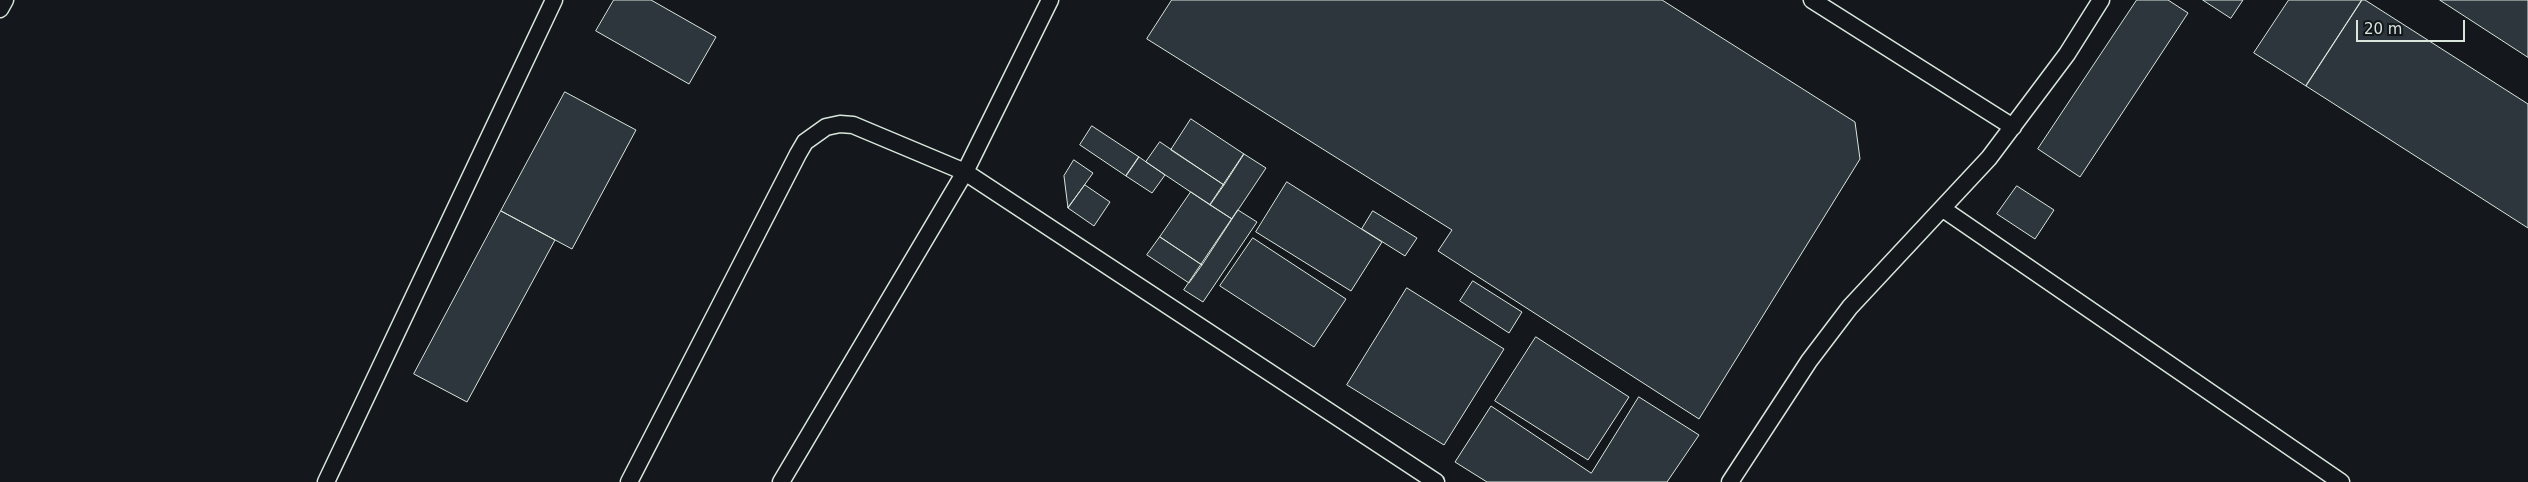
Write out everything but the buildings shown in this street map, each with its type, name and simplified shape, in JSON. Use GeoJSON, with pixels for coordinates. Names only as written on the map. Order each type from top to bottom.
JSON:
{"type":"FeatureCollection","features":[{"type":"Feature","properties":{"kind":"lane"},"geometry":{"type":"LineString","coordinates":[[0,9],[5,0]]}},
{"type":"Feature","properties":{"kind":"lane"},"geometry":{"type":"LineString","coordinates":[[326,482],[554,0]]}},
{"type":"Feature","properties":{"kind":"lane"},"geometry":{"type":"LineString","coordinates":[[781,482],[965,172],[1050,0]]}},
{"type":"Feature","properties":{"kind":"lane"},"geometry":{"type":"LineString","coordinates":[[1812,0],[2013,128]]}},
{"type":"Feature","properties":{"kind":"lane"},"geometry":{"type":"LineString","coordinates":[[1730,482],[1809,361],[1850,307],[1894,257],[1943,209],[2013,128],[2067,54],[2101,0]]}},
{"type":"Feature","properties":{"kind":"lane"},"geometry":{"type":"LineString","coordinates":[[629,482],[805,142],[826,127],[840,124],[853,125],[965,172],[1436,482]]}},
{"type":"Feature","properties":{"kind":"lane"},"geometry":{"type":"LineString","coordinates":[[1943,209],[2341,482]]}}]}
